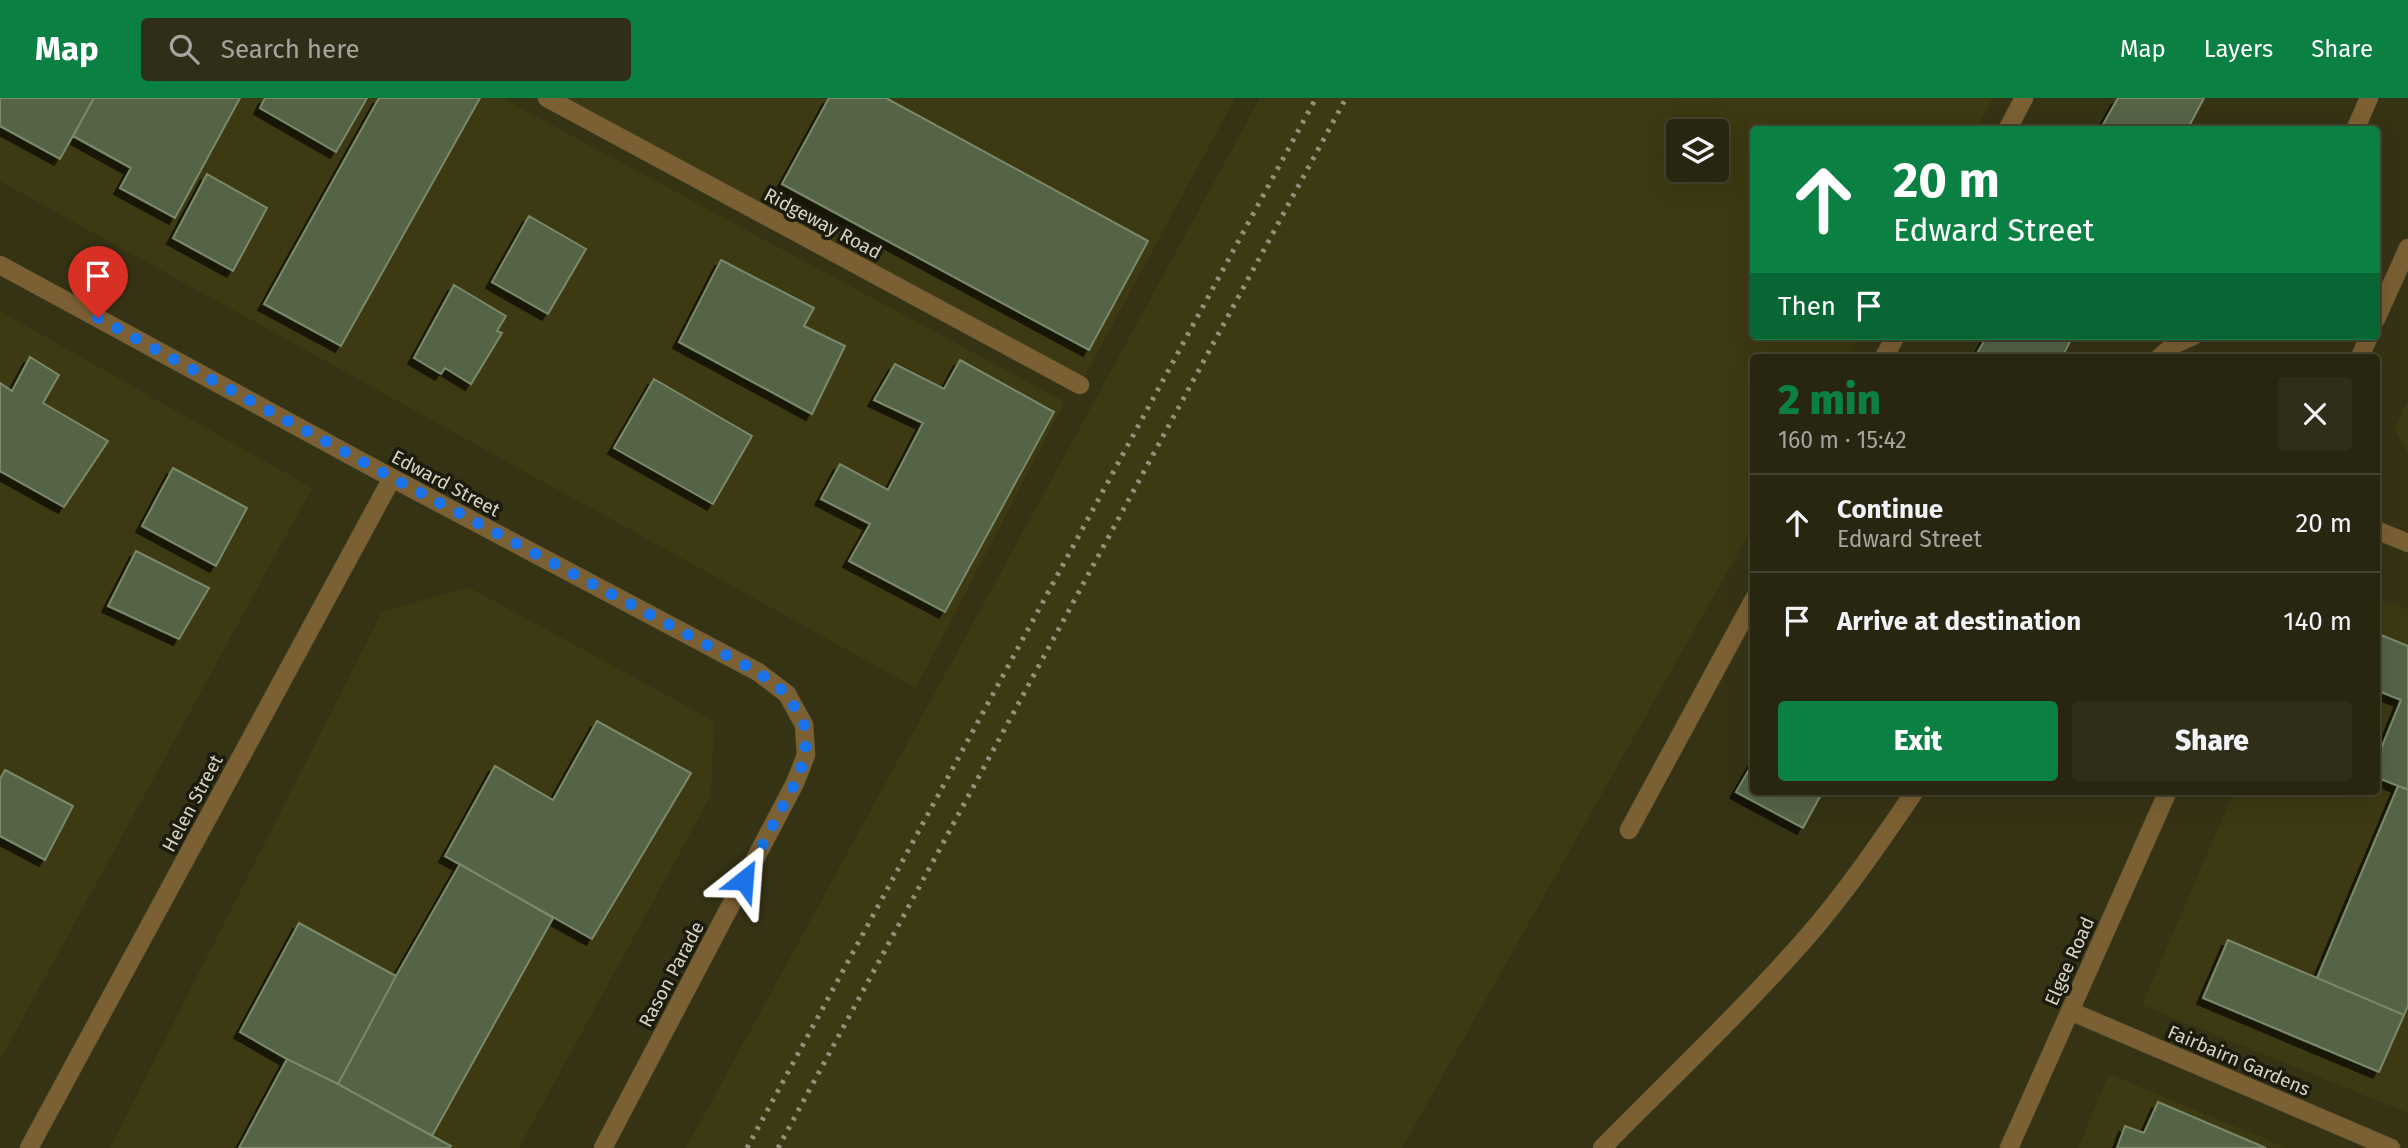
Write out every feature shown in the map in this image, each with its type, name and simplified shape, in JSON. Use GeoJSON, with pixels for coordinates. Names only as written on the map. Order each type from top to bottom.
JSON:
{"type":"FeatureCollection","features":[{"type":"Feature","properties":{"kind":"street","name":"Ridgeway Road"},"geometry":{"type":"LineString","coordinates":[[547,98],[1080,385]]}},
{"type":"Feature","properties":{"kind":"street"},"geometry":{"type":"LineString","coordinates":[[2009,126],[2024,98]]}},
{"type":"Feature","properties":{"kind":"street"},"geometry":{"type":"LineString","coordinates":[[2358,126],[2369,98]]}},
{"type":"Feature","properties":{"kind":"street"},"geometry":{"type":"LineString","coordinates":[[2380,310],[2408,248]]}},
{"type":"Feature","properties":{"kind":"street","name":"Edward Street"},"geometry":{"type":"LineString","coordinates":[[0,265],[758,672],[787,694],[804,724],[806,755],[795,783]]}},
{"type":"Feature","properties":{"kind":"street"},"geometry":{"type":"LineString","coordinates":[[2163,354],[2184,340]]}},
{"type":"Feature","properties":{"kind":"street","name":"Helen Street"},"geometry":{"type":"LineString","coordinates":[[29,1148],[393,478]]}},
{"type":"Feature","properties":{"kind":"street"},"geometry":{"type":"LineString","coordinates":[[2380,532],[2408,543]]}},
{"type":"Feature","properties":{"kind":"street"},"geometry":{"type":"LineString","coordinates":[[1629,830],[1750,606]]}},
{"type":"Feature","properties":{"kind":"street","name":"Rason Parade"},"geometry":{"type":"LineString","coordinates":[[603,1148],[795,783]]}},
{"type":"Feature","properties":{"kind":"street"},"geometry":{"type":"LineString","coordinates":[[1602,1148],[1808,936],[1850,884],[1912,795]]}},
{"type":"Feature","properties":{"kind":"street","name":"Elgee Road"},"geometry":{"type":"LineString","coordinates":[[2009,1148],[2166,795]]}},
{"type":"Feature","properties":{"kind":"street","name":"Fairbairn Gardens"},"geometry":{"type":"LineString","coordinates":[[2070,1011],[2391,1148]]}},
{"type":"Feature","properties":{"kind":"shaded area"},"geometry":{"type":"Polygon","coordinates":[[[0,98],[502,98],[1065,402],[916,688],[0,181],[0,98]]]}},
{"type":"Feature","properties":{"kind":"shaded area"},"geometry":{"type":"Polygon","coordinates":[[[547,98],[1235,98],[1080,385],[547,98]]]}},
{"type":"Feature","properties":{"kind":"shaded area"},"geometry":{"type":"Polygon","coordinates":[[[1260,98],[1993,98],[1977,126],[1750,126],[1750,340],[1858,340],[1850,354],[1750,354],[1750,531],[1402,1148],[686,1148],[1260,98]]]}},
{"type":"Feature","properties":{"kind":"shaded area"},"geometry":{"type":"Polygon","coordinates":[[[0,311],[312,488],[0,1060],[0,311]]]}},
{"type":"Feature","properties":{"kind":"shaded area"},"geometry":{"type":"Polygon","coordinates":[[[2408,400],[2408,454],[2395,429],[2408,400]]]}},
{"type":"Feature","properties":{"kind":"shaded area"},"geometry":{"type":"Polygon","coordinates":[[[468,587],[714,721],[711,795],[519,1148],[110,1148],[382,612],[468,587]]]}},
{"type":"Feature","properties":{"kind":"shaded area"},"geometry":{"type":"Polygon","coordinates":[[[2380,598],[2408,610],[2408,1113],[2142,1005],[2232,795],[2380,795],[2380,598]]]}},
{"type":"Feature","properties":{"kind":"shaded area"},"geometry":{"type":"Polygon","coordinates":[[[2109,1074],[2287,1148],[2078,1148],[2109,1074]]]}},
{"type":"Feature","properties":{"kind":"building"},"geometry":{"type":"Polygon","coordinates":[[[0,98],[94,98],[60,159],[0,126],[0,98]]]}},
{"type":"Feature","properties":{"kind":"building"},"geometry":{"type":"Polygon","coordinates":[[[94,98],[240,98],[175,218],[120,188],[131,168],[73,136],[94,98]]]}},
{"type":"Feature","properties":{"kind":"building"},"geometry":{"type":"Polygon","coordinates":[[[265,98],[367,98],[336,152],[260,108],[265,98]]]}},
{"type":"Feature","properties":{"kind":"building"},"geometry":{"type":"Polygon","coordinates":[[[379,98],[480,98],[341,346],[264,304],[379,98]]]}},
{"type":"Feature","properties":{"kind":"building"},"geometry":{"type":"Polygon","coordinates":[[[829,98],[886,98],[1148,241],[1089,350],[782,184],[829,98]]]}},
{"type":"Feature","properties":{"kind":"building"},"geometry":{"type":"Polygon","coordinates":[[[2118,98],[2204,98],[2189,126],[2102,126],[2118,98]]]}},
{"type":"Feature","properties":{"kind":"building"},"geometry":{"type":"Polygon","coordinates":[[[207,174],[267,208],[233,271],[173,238],[207,174]]]}},
{"type":"Feature","properties":{"kind":"building"},"geometry":{"type":"Polygon","coordinates":[[[529,216],[586,249],[548,314],[492,282],[529,216]]]}},
{"type":"Feature","properties":{"kind":"building"},"geometry":{"type":"Polygon","coordinates":[[[721,260],[814,308],[804,326],[845,346],[812,414],[679,342],[721,260]]]}},
{"type":"Feature","properties":{"kind":"building"},"geometry":{"type":"Polygon","coordinates":[[[454,285],[506,316],[497,331],[502,333],[471,384],[445,368],[441,374],[414,358],[454,285]]]}},
{"type":"Feature","properties":{"kind":"building"},"geometry":{"type":"Polygon","coordinates":[[[1985,340],[2071,340],[2064,354],[1977,354],[1985,340]]]}},
{"type":"Feature","properties":{"kind":"building"},"geometry":{"type":"Polygon","coordinates":[[[30,357],[59,375],[43,403],[108,441],[64,507],[0,471],[0,383],[12,391],[30,357]]]}},
{"type":"Feature","properties":{"kind":"building"},"geometry":{"type":"Polygon","coordinates":[[[960,360],[1054,412],[945,612],[849,561],[870,524],[821,499],[840,464],[888,490],[923,423],[874,400],[895,364],[944,389],[960,360]]]}},
{"type":"Feature","properties":{"kind":"building"},"geometry":{"type":"Polygon","coordinates":[[[654,379],[752,436],[713,504],[614,448],[654,379]]]}},
{"type":"Feature","properties":{"kind":"building"},"geometry":{"type":"Polygon","coordinates":[[[173,468],[247,508],[216,566],[142,526],[173,468]]]}},
{"type":"Feature","properties":{"kind":"building"},"geometry":{"type":"Polygon","coordinates":[[[136,551],[209,588],[179,639],[108,606],[136,551]]]}},
{"type":"Feature","properties":{"kind":"building"},"geometry":{"type":"Polygon","coordinates":[[[2380,635],[2408,646],[2408,790],[2380,779],[2380,751],[2401,700],[2380,692],[2380,635]]]}},
{"type":"Feature","properties":{"kind":"building"},"geometry":{"type":"Polygon","coordinates":[[[597,721],[691,773],[592,939],[445,856],[495,766],[553,800],[597,721]]]}},
{"type":"Feature","properties":{"kind":"building"},"geometry":{"type":"Polygon","coordinates":[[[1750,768],[1750,795],[1821,795],[1803,828],[1736,792],[1750,768]]]}},
{"type":"Feature","properties":{"kind":"building"},"geometry":{"type":"Polygon","coordinates":[[[5,770],[73,806],[45,860],[0,836],[0,779],[5,770]]]}},
{"type":"Feature","properties":{"kind":"building"},"geometry":{"type":"Polygon","coordinates":[[[2398,786],[2408,789],[2408,1006],[2404,1015],[2317,978],[2398,786]]]}},
{"type":"Feature","properties":{"kind":"building"},"geometry":{"type":"Polygon","coordinates":[[[460,864],[553,918],[432,1136],[338,1084],[460,864]]]}},
{"type":"Feature","properties":{"kind":"building"},"geometry":{"type":"Polygon","coordinates":[[[299,923],[396,976],[338,1084],[240,1032],[299,923]]]}},
{"type":"Feature","properties":{"kind":"building"},"geometry":{"type":"Polygon","coordinates":[[[2228,940],[2404,1015],[2379,1072],[2203,998],[2228,940]]]}},
{"type":"Feature","properties":{"kind":"building"},"geometry":{"type":"Polygon","coordinates":[[[287,1059],[338,1084],[451,1146],[239,1148],[287,1059]]]}},
{"type":"Feature","properties":{"kind":"building"},"geometry":{"type":"Polygon","coordinates":[[[2158,1102],[2266,1148],[2117,1148],[2125,1126],[2144,1133],[2158,1102]]]}},
{"type":"Feature","properties":{"kind":"railway"},"geometry":{"type":"LineString","coordinates":[[747,1148],[1316,98]]}},
{"type":"Feature","properties":{"kind":"railway"},"geometry":{"type":"LineString","coordinates":[[778,1148],[1346,98]]}},
{"type":"Feature","properties":{"kind":"route"},"geometry":{"type":"LineString","coordinates":[[98,318],[758,672],[787,694],[804,724],[806,755],[795,783],[744,880]]}}]}
